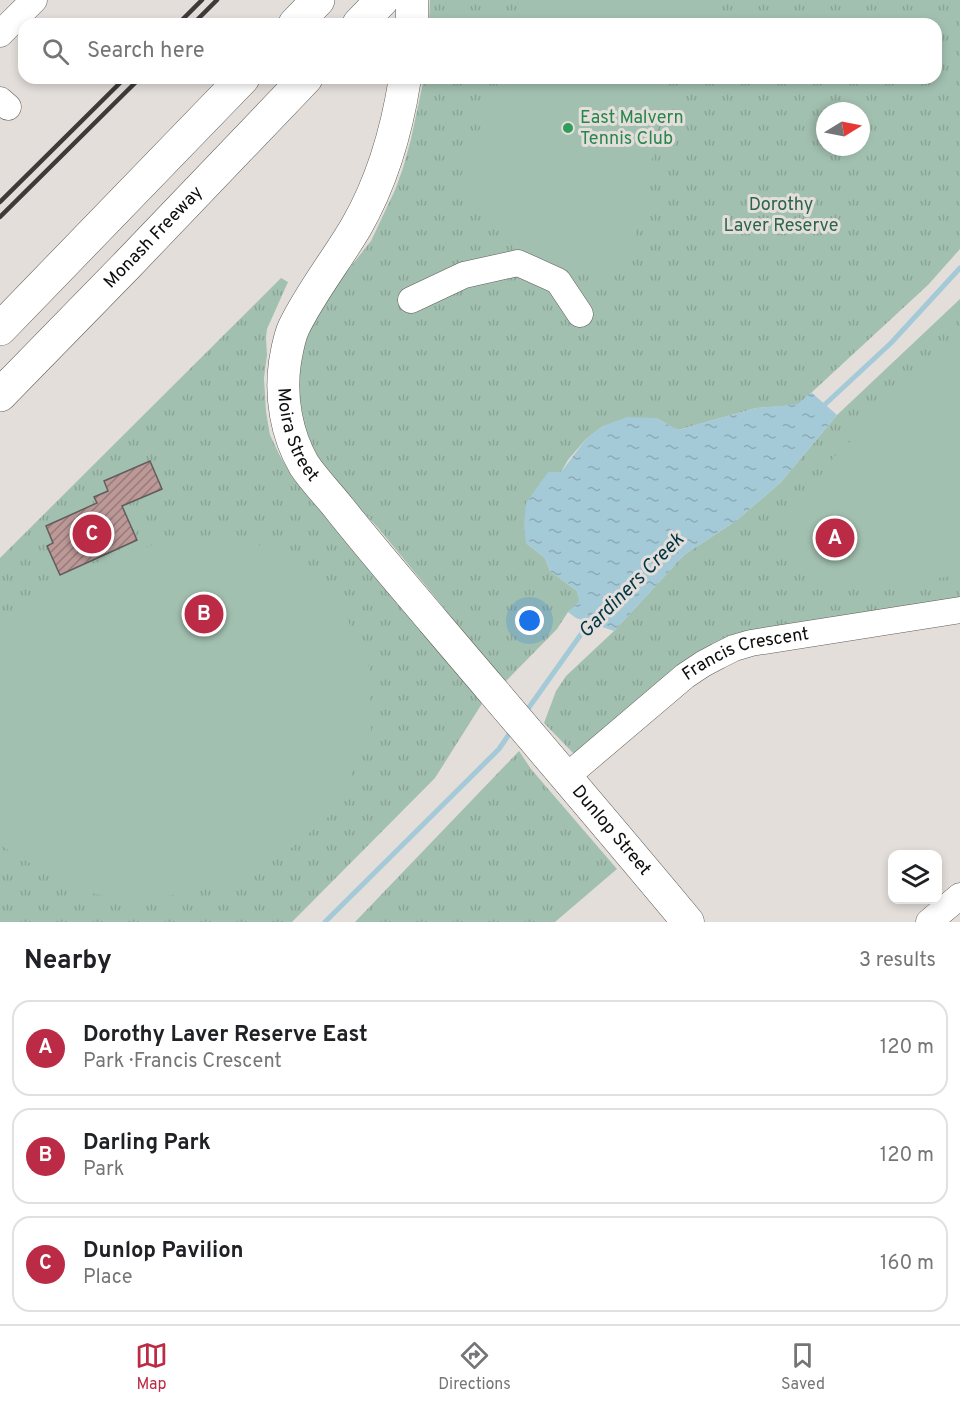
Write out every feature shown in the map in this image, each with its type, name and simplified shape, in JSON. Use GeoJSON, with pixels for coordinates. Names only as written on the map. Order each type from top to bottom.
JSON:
{"type":"FeatureCollection","features":[{"type":"Feature","properties":{"kind":"highway"},"geometry":{"type":"LineString","coordinates":[[301,18],[318,0]]}},
{"type":"Feature","properties":{"kind":"highway"},"geometry":{"type":"LineString","coordinates":[[365,18],[382,0]]}},
{"type":"Feature","properties":{"kind":"highway"},"geometry":{"type":"LineString","coordinates":[[0,329],[237,84]]}},
{"type":"Feature","properties":{"kind":"highway","name":"Monash Freeway"},"geometry":{"type":"LineString","coordinates":[[0,395],[300,84]]}},
{"type":"Feature","properties":{"kind":"main road"},"geometry":{"type":"LineString","coordinates":[[412,0],[412,18]]}},
{"type":"Feature","properties":{"kind":"main road","name":"Moira Street"},"geometry":{"type":"LineString","coordinates":[[404,84],[399,113],[378,181],[355,228],[317,286],[293,329],[285,362],[282,397],[290,435],[304,465],[534,738]]}},
{"type":"Feature","properties":{"kind":"main road","name":"Dunlop Street"},"geometry":{"type":"LineString","coordinates":[[534,738],[688,922]]}},
{"type":"Feature","properties":{"kind":"street"},"geometry":{"type":"LineString","coordinates":[[0,34],[34,0]]}},
{"type":"Feature","properties":{"kind":"street"},"geometry":{"type":"LineString","coordinates":[[411,300],[464,275],[518,262],[558,281],[580,314]]}},
{"type":"Feature","properties":{"kind":"street","name":"Francis Crescent"},"geometry":{"type":"LineString","coordinates":[[566,777],[685,676],[734,648],[767,639],[960,610]]}},
{"type":"Feature","properties":{"kind":"street"},"geometry":{"type":"LineString","coordinates":[[929,922],[960,896]]}},
{"type":"Feature","properties":{"kind":"green space","name":"Dorothy Laver Reserve"},"geometry":{"type":"Polygon","coordinates":[[[430,0],[960,0],[960,249],[928,285],[798,405],[756,408],[678,430],[656,418],[603,426],[586,439],[561,472],[526,543],[545,558],[550,571],[577,591],[580,602],[568,612],[557,629],[505,682],[379,529],[331,477],[306,439],[297,405],[297,366],[305,334],[340,280],[371,241],[403,168],[423,84],[942,84],[942,18],[429,18],[430,0]]]}},
{"type":"Feature","properties":{"kind":"green space"},"geometry":{"type":"Polygon","coordinates":[[[545,0],[713,0],[685,18],[525,18],[545,0]]]}},
{"type":"Feature","properties":{"kind":"green space","name":"East Malvern Tennis Club"},"geometry":{"type":"Polygon","coordinates":[[[498,84],[668,84],[632,251],[626,251],[621,272],[528,267],[460,178],[498,84]]]}},
{"type":"Feature","properties":{"kind":"green space"},"geometry":{"type":"Polygon","coordinates":[[[281,278],[288,282],[267,329],[264,378],[270,435],[279,454],[292,477],[483,702],[435,778],[292,922],[0,922],[0,558],[281,278]]]}},
{"type":"Feature","properties":{"kind":"green space"},"geometry":{"type":"Polygon","coordinates":[[[960,299],[960,599],[760,630],[575,755],[544,723],[556,691],[566,676],[614,631],[684,555],[737,520],[781,482],[837,415],[960,299]]]}},
{"type":"Feature","properties":{"kind":"green space"},"geometry":{"type":"Polygon","coordinates":[[[960,337],[960,575],[887,585],[829,583],[792,554],[789,518],[834,457],[960,337]]]}},
{"type":"Feature","properties":{"kind":"green space"},"geometry":{"type":"Polygon","coordinates":[[[178,537],[265,546],[307,565],[338,598],[370,670],[371,730],[333,813],[279,858],[214,888],[130,902],[71,888],[0,845],[0,627],[10,612],[72,570],[178,537]]]}},
{"type":"Feature","properties":{"kind":"green space"},"geometry":{"type":"Polygon","coordinates":[[[519,751],[531,769],[617,869],[555,922],[355,922],[519,751]]]}},
{"type":"Feature","properties":{"kind":"water"},"geometry":{"type":"Polygon","coordinates":[[[811,392],[837,415],[781,482],[737,520],[684,555],[614,631],[576,618],[568,612],[579,602],[577,591],[550,571],[545,558],[526,543],[524,526],[526,503],[548,472],[561,472],[586,439],[603,426],[627,417],[656,418],[678,430],[756,408],[798,404],[811,392]]]}},
{"type":"Feature","properties":{"kind":"building"},"geometry":{"type":"Polygon","coordinates":[[[150,461],[162,489],[122,506],[137,540],[60,575],[47,546],[53,543],[46,526],[97,503],[94,497],[108,491],[104,481],[150,461]]]}},
{"type":"Feature","properties":{"kind":"waterway","name":"Gardiners Creek"},"geometry":{"type":"LineString","coordinates":[[820,409],[891,343],[960,268]]}},
{"type":"Feature","properties":{"kind":"waterway","name":"Gardiners Creek"},"geometry":{"type":"LineString","coordinates":[[525,713],[593,619]]}},
{"type":"Feature","properties":{"kind":"waterway","name":"Gardiners Creek"},"geometry":{"type":"LineString","coordinates":[[325,922],[499,749],[512,730]]}},
{"type":"Feature","properties":{"kind":"railway"},"geometry":{"type":"LineString","coordinates":[[184,18],[202,0]]}},
{"type":"Feature","properties":{"kind":"railway"},"geometry":{"type":"LineString","coordinates":[[199,18],[217,0]]}},
{"type":"Feature","properties":{"kind":"railway"},"geometry":{"type":"LineString","coordinates":[[0,202],[119,84]]}},
{"type":"Feature","properties":{"kind":"railway"},"geometry":{"type":"LineString","coordinates":[[0,217],[134,84]]}},
{"type":"Feature","properties":{"kind":"place","name":"East Malvern Tennis Club"},"geometry":{"type":"Point","coordinates":[568,128]}},
{"type":"Feature","properties":{"kind":"place","name":"Dunlop Pavilion"},"geometry":{"type":"Point","coordinates":[92,534]}},
{"type":"Feature","properties":{"kind":"place","name":"Dorothy Laver Reserve East"},"geometry":{"type":"Point","coordinates":[835,538]}},
{"type":"Feature","properties":{"kind":"place","name":"Darling Park"},"geometry":{"type":"Point","coordinates":[204,614]}}]}
